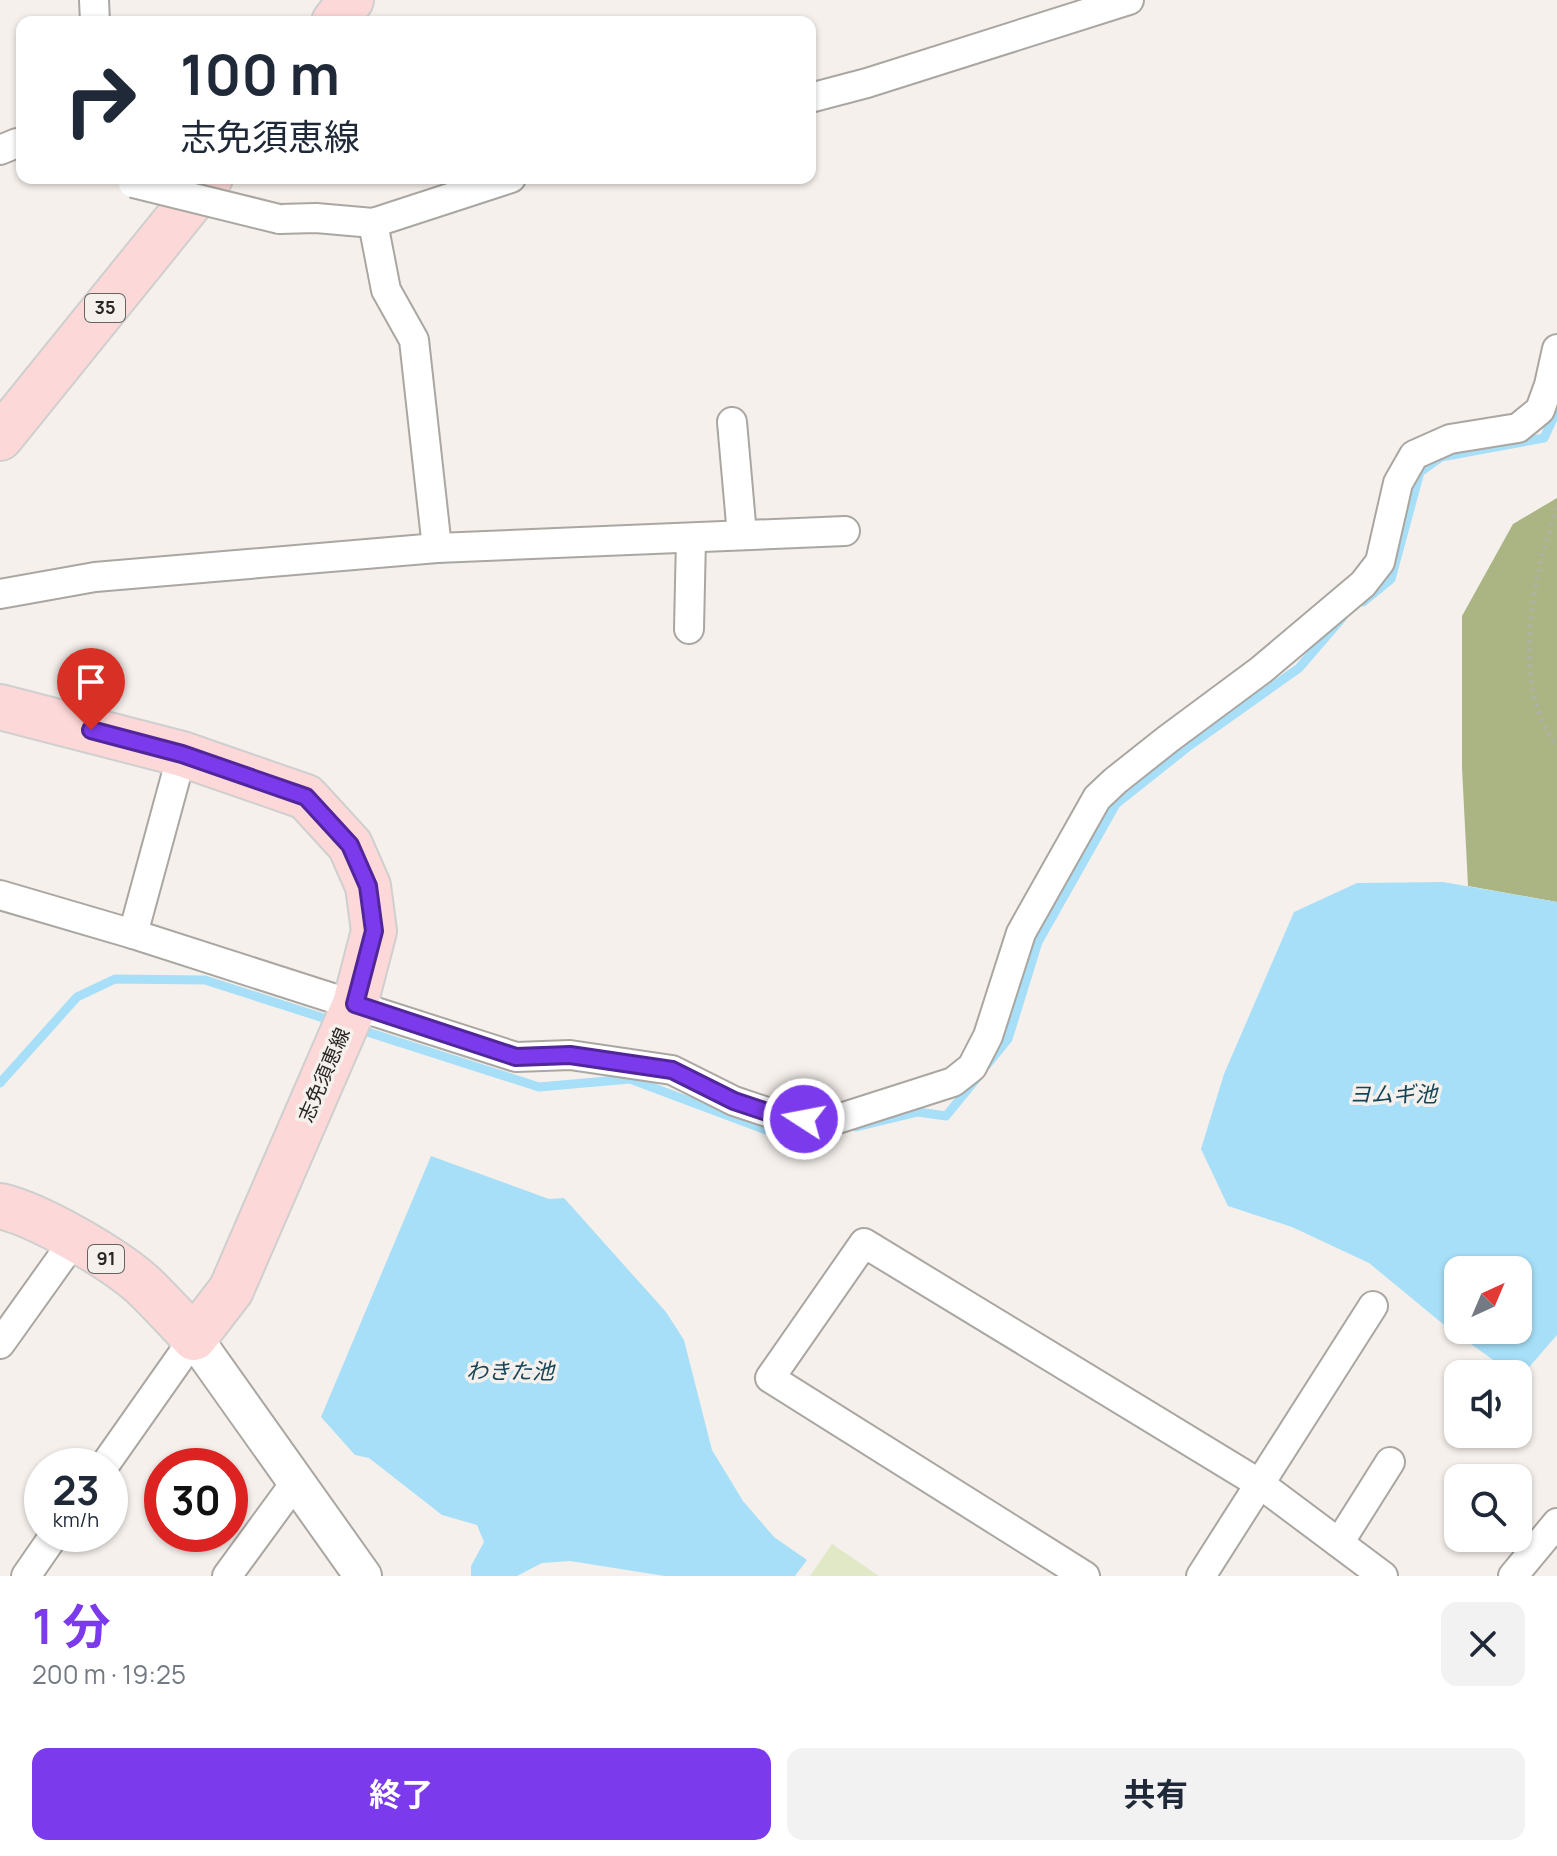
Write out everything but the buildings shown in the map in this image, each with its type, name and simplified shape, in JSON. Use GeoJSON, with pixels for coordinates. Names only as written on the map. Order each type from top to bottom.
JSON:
{"type":"FeatureCollection","features":[{"type":"Feature","properties":{"kind":"main road"},"geometry":{"type":"LineString","coordinates":[[339,16],[351,0]]}},
{"type":"Feature","properties":{"kind":"main road","name":"35"},"geometry":{"type":"LineString","coordinates":[[0,438],[205,184]]}},
{"type":"Feature","properties":{"kind":"main road","name":"志免須恵線"},"geometry":{"type":"LineString","coordinates":[[0,707],[182,754],[306,797],[350,845],[368,886],[374,931],[355,1004],[231,1290],[194,1338]]}},
{"type":"Feature","properties":{"kind":"main road","name":"91"},"geometry":{"type":"LineString","coordinates":[[0,1206],[20,1211],[75,1239],[140,1282],[194,1338]]}},
{"type":"Feature","properties":{"kind":"street"},"geometry":{"type":"LineString","coordinates":[[816,96],[1129,0]]}},
{"type":"Feature","properties":{"kind":"street"},"geometry":{"type":"LineString","coordinates":[[141,184],[279,219],[316,218],[373,223],[493,184]]}},
{"type":"Feature","properties":{"kind":"street"},"geometry":{"type":"LineString","coordinates":[[373,223],[386,290],[414,340],[437,548]]}},
{"type":"Feature","properties":{"kind":"street"},"geometry":{"type":"LineString","coordinates":[[0,895],[133,934],[516,1057],[570,1055],[672,1070],[734,1101],[792,1117],[828,1122],[953,1082],[972,1067],[988,1036],[1021,933],[1097,798],[1157,747],[1261,670],[1363,584],[1380,562],[1398,483],[1414,455],[1450,439],[1518,428],[1540,410],[1557,349]]}},
{"type":"Feature","properties":{"kind":"street"},"geometry":{"type":"LineString","coordinates":[[732,422],[742,535]]}},
{"type":"Feature","properties":{"kind":"street"},"geometry":{"type":"LineString","coordinates":[[0,594],[95,577],[437,548],[845,531]]}},
{"type":"Feature","properties":{"kind":"street"},"geometry":{"type":"LineString","coordinates":[[689,629],[691,538]]}},
{"type":"Feature","properties":{"kind":"street"},"geometry":{"type":"LineString","coordinates":[[133,934],[182,754]]}},
{"type":"Feature","properties":{"kind":"street"},"geometry":{"type":"LineString","coordinates":[[0,1344],[75,1239]]}},
{"type":"Feature","properties":{"kind":"street"},"geometry":{"type":"LineString","coordinates":[[1085,1576],[770,1378],[864,1243],[1260,1484],[1383,1576]]}},
{"type":"Feature","properties":{"kind":"street"},"geometry":{"type":"LineString","coordinates":[[1201,1576],[1373,1306]]}},
{"type":"Feature","properties":{"kind":"street"},"geometry":{"type":"LineString","coordinates":[[117,1448],[194,1338],[363,1576]]}},
{"type":"Feature","properties":{"kind":"street"},"geometry":{"type":"LineString","coordinates":[[1339,1543],[1390,1462]]}},
{"type":"Feature","properties":{"kind":"street"},"geometry":{"type":"LineString","coordinates":[[227,1576],[295,1483]]}},
{"type":"Feature","properties":{"kind":"street"},"geometry":{"type":"LineString","coordinates":[[1513,1576],[1557,1523]]}},
{"type":"Feature","properties":{"kind":"street"},"geometry":{"type":"LineString","coordinates":[[26,1576],[43,1552]]}},
{"type":"Feature","properties":{"kind":"path"},"geometry":{"type":"LineString","coordinates":[[1557,508],[1544,545],[1530,623],[1531,675],[1536,709],[1557,746]]}},
{"type":"Feature","properties":{"kind":"green space"},"geometry":{"type":"Polygon","coordinates":[[[1557,498],[1557,902],[1468,886],[1462,768],[1462,616],[1513,524],[1557,498]]]}},
{"type":"Feature","properties":{"kind":"green space"},"geometry":{"type":"Polygon","coordinates":[[[832,1544],[879,1576],[810,1576],[832,1544]]]}},
{"type":"Feature","properties":{"kind":"water","name":"ヨムギ池"},"geometry":{"type":"Polygon","coordinates":[[[1443,882],[1557,902],[1557,1335],[1532,1364],[1532,1360],[1493,1360],[1471,1344],[1532,1344],[1532,1256],[1444,1256],[1444,1325],[1369,1263],[1292,1227],[1228,1206],[1201,1149],[1224,1074],[1294,912],[1357,883],[1443,882]]]}},
{"type":"Feature","properties":{"kind":"water","name":"わきた池"},"geometry":{"type":"Polygon","coordinates":[[[431,1156],[549,1199],[564,1198],[666,1312],[684,1340],[712,1450],[743,1501],[774,1537],[807,1560],[795,1576],[665,1576],[570,1561],[542,1563],[517,1576],[471,1576],[471,1566],[484,1542],[477,1525],[442,1515],[369,1458],[355,1455],[321,1417],[431,1156]]]}},
{"type":"Feature","properties":{"kind":"waterway"},"geometry":{"type":"LineString","coordinates":[[1363,602],[1391,579],[1420,472],[1441,457],[1544,438],[1557,410]]}},
{"type":"Feature","properties":{"kind":"waterway"},"geometry":{"type":"LineString","coordinates":[[986,1066],[1008,1039],[1038,942],[1116,804],[1189,746],[1299,668],[1342,618]]}},
{"type":"Feature","properties":{"kind":"waterway"},"geometry":{"type":"LineString","coordinates":[[0,1083],[77,997],[115,979],[205,980],[336,1022]]}},
{"type":"Feature","properties":{"kind":"waterway"},"geometry":{"type":"LineString","coordinates":[[358,1029],[539,1087],[630,1079],[798,1142],[834,1133]]}},
{"type":"Feature","properties":{"kind":"waterway"},"geometry":{"type":"LineString","coordinates":[[856,1127],[918,1112],[946,1116],[977,1078]]}},
{"type":"Feature","properties":{"kind":"route"},"geometry":{"type":"LineString","coordinates":[[91,730],[182,754],[306,797],[350,845],[368,886],[374,931],[355,1004],[516,1057],[570,1055],[672,1070],[734,1101],[779,1116],[804,1119]]}}]}
